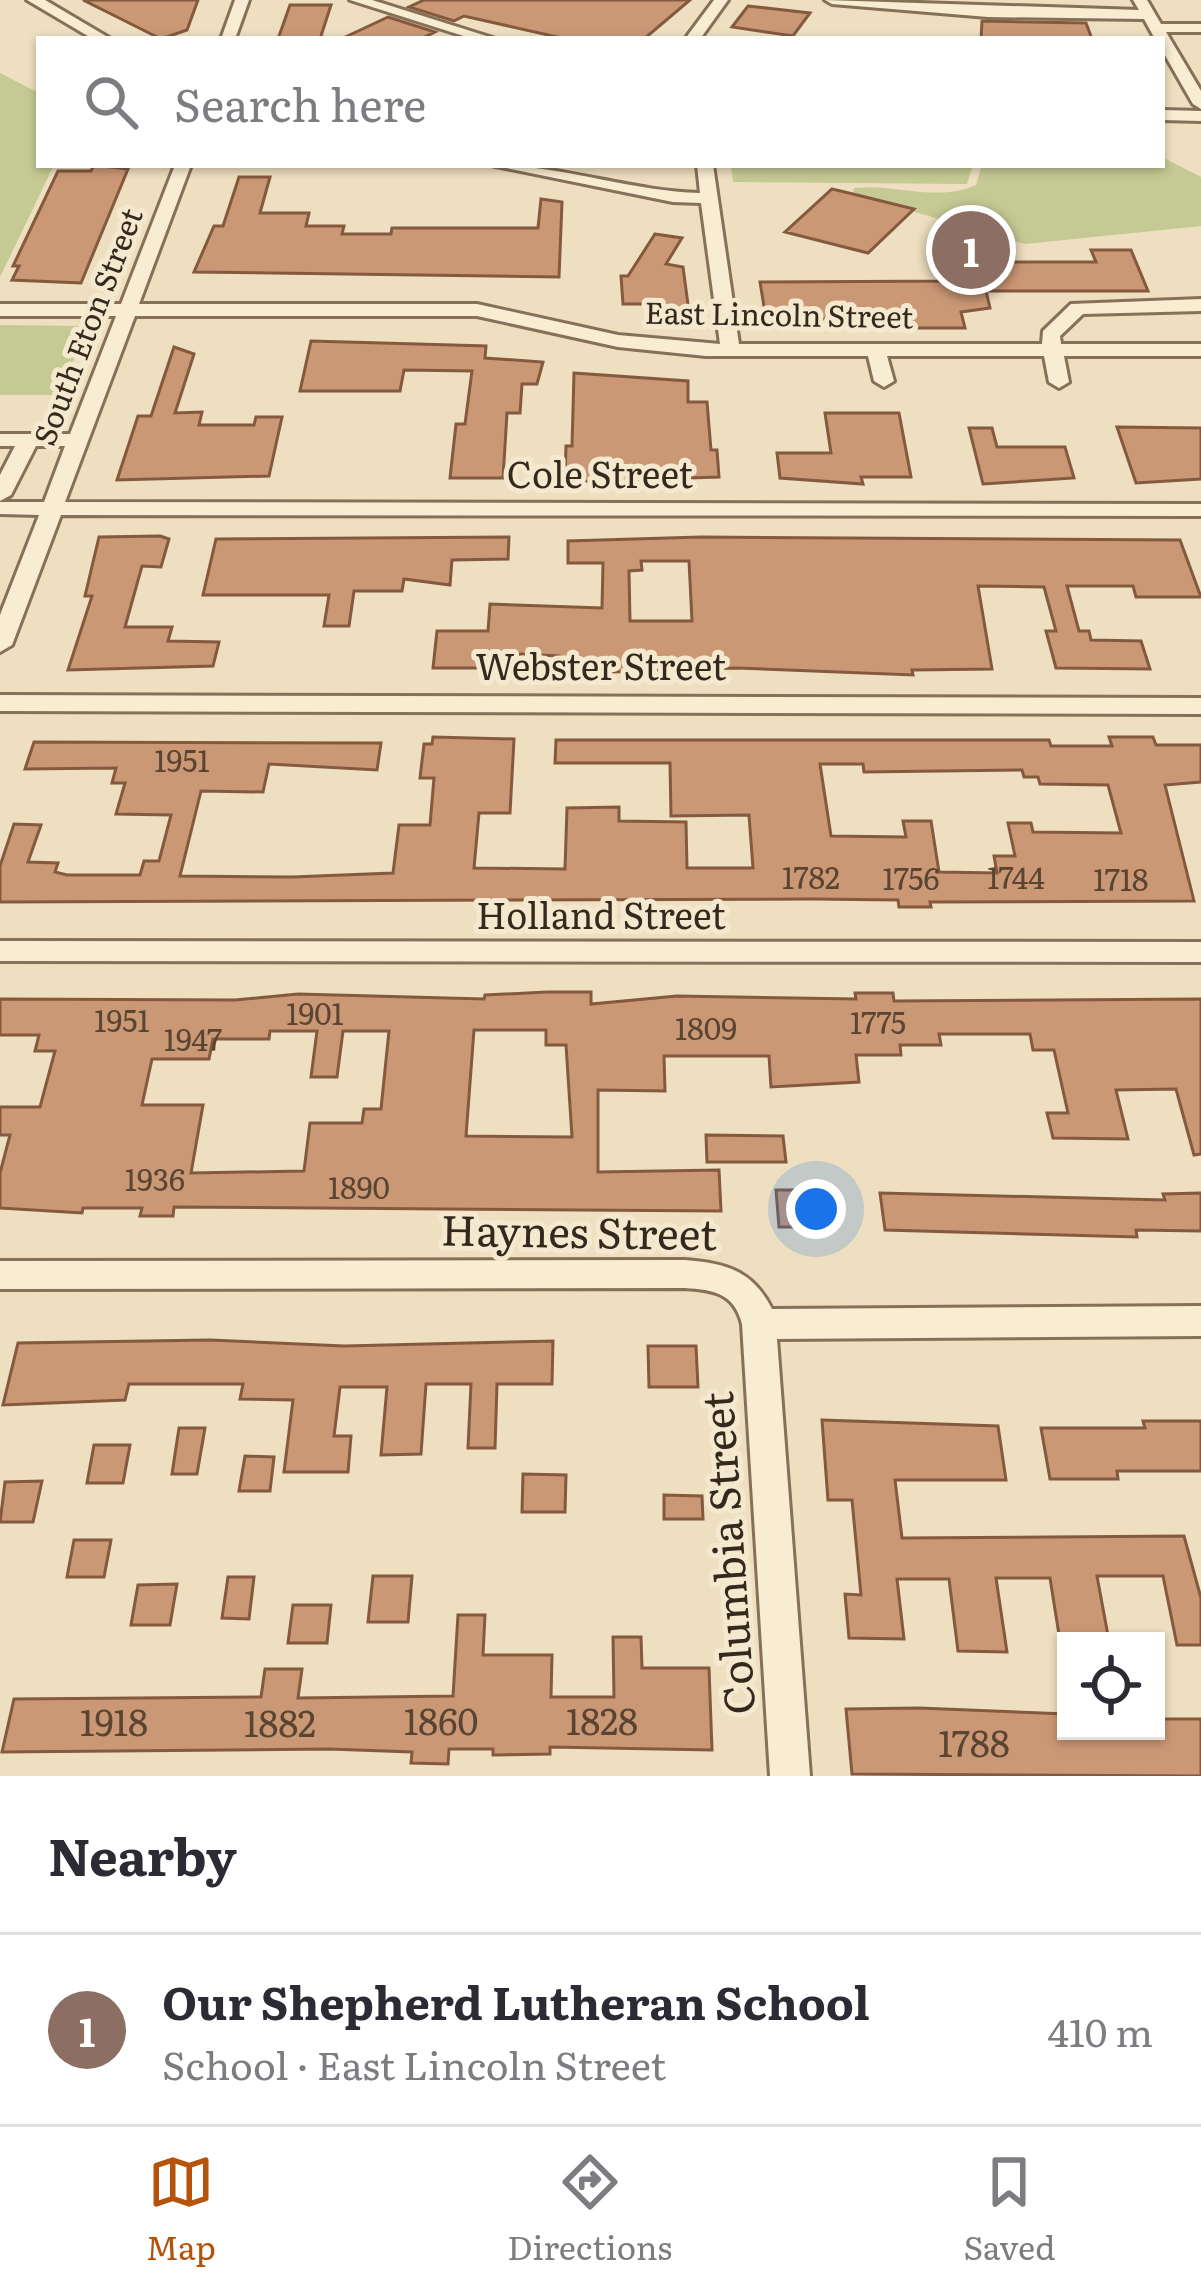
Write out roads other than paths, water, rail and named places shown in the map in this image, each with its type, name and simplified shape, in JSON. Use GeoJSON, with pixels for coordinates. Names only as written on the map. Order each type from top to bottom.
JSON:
{"type":"FeatureCollection","features":[{"type":"Feature","properties":{"kind":"street"},"geometry":{"type":"LineString","coordinates":[[34,0],[99,36]]}},
{"type":"Feature","properties":{"kind":"street"},"geometry":{"type":"LineString","coordinates":[[228,36],[242,0]]}},
{"type":"Feature","properties":{"kind":"street"},"geometry":{"type":"LineString","coordinates":[[357,0],[479,36]]}},
{"type":"Feature","properties":{"kind":"street"},"geometry":{"type":"LineString","coordinates":[[694,36],[721,0]]}},
{"type":"Feature","properties":{"kind":"street"},"geometry":{"type":"LineString","coordinates":[[832,0],[988,13],[1148,14],[1201,28]]}},
{"type":"Feature","properties":{"kind":"street"},"geometry":{"type":"LineString","coordinates":[[1165,43],[1201,104]]}},
{"type":"Feature","properties":{"kind":"street"},"geometry":{"type":"LineString","coordinates":[[1165,115],[1201,116]]}},
{"type":"Feature","properties":{"kind":"street","name":"South Eton Street"},"geometry":{"type":"LineString","coordinates":[[0,645],[133,307],[181,168]]}},
{"type":"Feature","properties":{"kind":"street"},"geometry":{"type":"LineString","coordinates":[[515,168],[673,197],[710,198]]}},
{"type":"Feature","properties":{"kind":"street"},"geometry":{"type":"LineString","coordinates":[[705,168],[730,350]]}},
{"type":"Feature","properties":{"kind":"street"},"geometry":{"type":"LineString","coordinates":[[1059,382],[1048,350],[1050,335],[1078,308],[1201,305]]}},
{"type":"Feature","properties":{"kind":"street","name":"East Lincoln Street"},"geometry":{"type":"LineString","coordinates":[[0,310],[477,310],[644,345],[730,350],[1201,350]]}},
{"type":"Feature","properties":{"kind":"street"},"geometry":{"type":"LineString","coordinates":[[876,350],[884,381]]}},
{"type":"Feature","properties":{"kind":"street"},"geometry":{"type":"LineString","coordinates":[[0,440],[78,440]]}},
{"type":"Feature","properties":{"kind":"street"},"geometry":{"type":"LineString","coordinates":[[0,495],[29,440]]}},
{"type":"Feature","properties":{"kind":"street","name":"Cole Street"},"geometry":{"type":"LineString","coordinates":[[0,508],[1201,510]]}},
{"type":"Feature","properties":{"kind":"street","name":"Webster Street"},"geometry":{"type":"LineString","coordinates":[[0,703],[1201,706]]}},
{"type":"Feature","properties":{"kind":"street","name":"Holland Street"},"geometry":{"type":"LineString","coordinates":[[0,951],[1201,952]]}},
{"type":"Feature","properties":{"kind":"street","name":"Haynes Street"},"geometry":{"type":"LineString","coordinates":[[0,1275],[707,1275],[741,1285],[759,1324]]}},
{"type":"Feature","properties":{"kind":"street"},"geometry":{"type":"LineString","coordinates":[[759,1324],[1201,1321]]}},
{"type":"Feature","properties":{"kind":"street","name":"Columbia Street"},"geometry":{"type":"LineString","coordinates":[[759,1324],[790,1776]]}},
{"type":"Feature","properties":{"kind":"place","name":"Our Shepherd Lutheran School"},"geometry":{"type":"Point","coordinates":[971,250]}}]}
